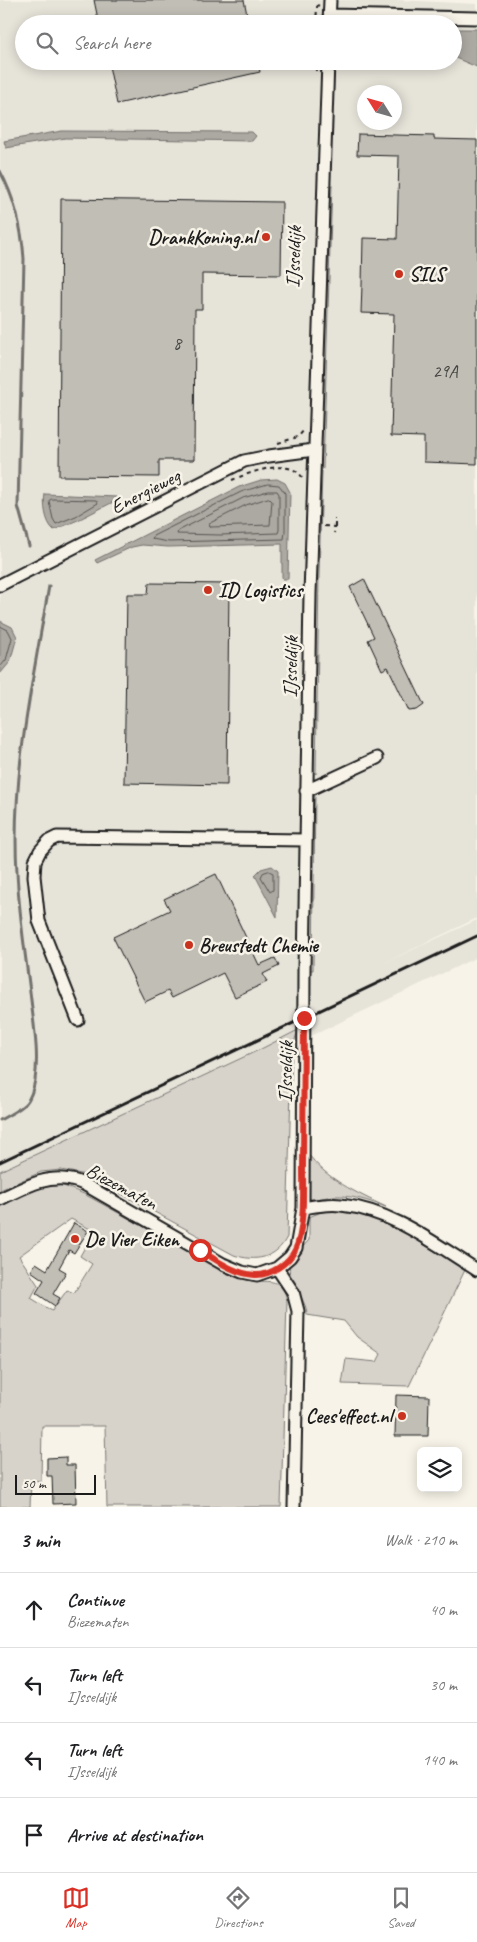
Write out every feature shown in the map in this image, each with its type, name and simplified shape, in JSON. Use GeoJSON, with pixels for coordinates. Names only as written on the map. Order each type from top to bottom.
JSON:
{"type":"FeatureCollection","features":[{"type":"Feature","properties":{"kind":"street"},"geometry":{"type":"LineString","coordinates":[[329,15],[330,0]]}},
{"type":"Feature","properties":{"kind":"street"},"geometry":{"type":"LineString","coordinates":[[462,18],[477,18]]}},
{"type":"Feature","properties":{"kind":"street","name":"IJsseldijk"},"geometry":{"type":"LineString","coordinates":[[277,1268],[290,1257],[296,1248],[302,1208],[310,594],[328,70]]}},
{"type":"Feature","properties":{"kind":"street","name":"Energieweg"},"geometry":{"type":"LineString","coordinates":[[0,585],[244,461],[277,454],[314,450]]}},
{"type":"Feature","properties":{"kind":"street"},"geometry":{"type":"LineString","coordinates":[[306,791],[377,758]]}},
{"type":"Feature","properties":{"kind":"street"},"geometry":{"type":"LineString","coordinates":[[78,1020],[39,921],[34,876],[35,861],[40,851],[49,841],[57,837],[306,840]]}},
{"type":"Feature","properties":{"kind":"street","name":"Biezematen"},"geometry":{"type":"LineString","coordinates":[[0,1199],[34,1183],[48,1179],[70,1179],[90,1186],[223,1264],[242,1272],[256,1275],[277,1268]]}},
{"type":"Feature","properties":{"kind":"street"},"geometry":{"type":"LineString","coordinates":[[302,1208],[340,1204],[363,1208],[400,1222],[477,1270]]}},
{"type":"Feature","properties":{"kind":"street"},"geometry":{"type":"LineString","coordinates":[[277,1268],[293,1292],[298,1311],[294,1507]]}},
{"type":"Feature","properties":{"kind":"path"},"geometry":{"type":"LineString","coordinates":[[316,70],[316,79]]}},
{"type":"Feature","properties":{"kind":"path"},"geometry":{"type":"LineString","coordinates":[[303,479],[294,470],[277,468],[277,454],[279,442],[298,437],[305,430],[306,425]]}},
{"type":"Feature","properties":{"kind":"path"},"geometry":{"type":"LineString","coordinates":[[334,533],[335,518]]}},
{"type":"Feature","properties":{"kind":"path"},"geometry":{"type":"LineString","coordinates":[[321,526],[334,527]]}},
{"type":"Feature","properties":{"kind":"shaded area"},"geometry":{"type":"Polygon","coordinates":[[[0,0],[398,0],[477,4],[477,918],[382,964],[477,920],[477,957],[309,1037],[308,1019],[298,1023],[298,1030],[0,1171],[0,0]]]}},
{"type":"Feature","properties":{"kind":"shaded area"},"geometry":{"type":"Polygon","coordinates":[[[332,185],[323,469],[319,469],[328,189],[332,185]]]}},
{"type":"Feature","properties":{"kind":"shaded area"},"geometry":{"type":"Polygon","coordinates":[[[319,471],[322,471],[316,774],[312,768],[319,471]]]}},
{"type":"Feature","properties":{"kind":"shaded area"},"geometry":{"type":"Polygon","coordinates":[[[315,794],[313,970],[309,970],[312,801],[315,794]]]}},
{"type":"Feature","properties":{"kind":"shaded area"},"geometry":{"type":"Polygon","coordinates":[[[298,1030],[292,1049],[287,1237],[277,1250],[271,1254],[257,1258],[234,1255],[86,1175],[61,1170],[41,1172],[0,1190],[0,1171],[298,1030]]]}},
{"type":"Feature","properties":{"kind":"shaded area"},"geometry":{"type":"Polygon","coordinates":[[[307,1152],[314,1162],[332,1178],[353,1191],[386,1207],[347,1196],[306,1198],[307,1152]]]}},
{"type":"Feature","properties":{"kind":"shaded area"},"geometry":{"type":"Polygon","coordinates":[[[61,1185],[84,1194],[232,1275],[280,1285],[287,1301],[281,1507],[107,1507],[105,1426],[42,1426],[41,1481],[31,1480],[30,1507],[0,1507],[0,1206],[39,1187],[61,1185]],[[71,1219],[19,1256],[38,1285],[31,1298],[52,1311],[67,1290],[74,1293],[92,1264],[80,1256],[94,1231],[71,1219]]]}},
{"type":"Feature","properties":{"kind":"shaded area"},"geometry":{"type":"Polygon","coordinates":[[[343,1210],[391,1226],[465,1270],[409,1386],[342,1384],[346,1359],[377,1362],[381,1354],[357,1337],[344,1321],[307,1315],[304,1303],[291,1279],[290,1267],[292,1261],[309,1240],[309,1217],[321,1212],[343,1210]]]}},
{"type":"Feature","properties":{"kind":"water"},"geometry":{"type":"Polygon","coordinates":[[[462,29],[477,29],[477,67],[462,61],[462,29]]]}},
{"type":"Feature","properties":{"kind":"water"},"geometry":{"type":"Polygon","coordinates":[[[62,131],[252,132],[256,136],[252,141],[65,138],[6,148],[4,141],[62,131]]]}},
{"type":"Feature","properties":{"kind":"water"},"geometry":{"type":"Polygon","coordinates":[[[277,479],[285,483],[290,492],[288,579],[283,579],[282,577],[282,544],[168,547],[142,545],[132,547],[97,563],[95,560],[239,487],[261,480],[277,479]]]}},
{"type":"Feature","properties":{"kind":"water"},"geometry":{"type":"Polygon","coordinates":[[[45,494],[117,497],[119,499],[54,530],[45,513],[45,494]]]}},
{"type":"Feature","properties":{"kind":"water"},"geometry":{"type":"Polygon","coordinates":[[[0,621],[12,627],[17,637],[10,662],[0,674],[0,621]]]}},
{"type":"Feature","properties":{"kind":"water"},"geometry":{"type":"Polygon","coordinates":[[[272,866],[278,871],[277,917],[255,875],[261,869],[272,866]]]}},
{"type":"Feature","properties":{"kind":"building"},"geometry":{"type":"Polygon","coordinates":[[[94,0],[244,0],[247,15],[97,15],[94,0]]]}},
{"type":"Feature","properties":{"kind":"building"},"geometry":{"type":"Polygon","coordinates":[[[110,70],[260,70],[260,72],[117,104],[110,70]]]}},
{"type":"Feature","properties":{"kind":"building"},"geometry":{"type":"Polygon","coordinates":[[[358,134],[434,136],[434,139],[477,140],[477,464],[424,462],[424,437],[391,436],[394,314],[361,313],[363,238],[397,239],[399,156],[357,155],[358,134]]]}},
{"type":"Feature","properties":{"kind":"building"},"geometry":{"type":"Polygon","coordinates":[[[61,199],[282,202],[281,275],[202,274],[202,309],[195,309],[194,460],[159,460],[159,477],[59,476],[61,199]]]}},
{"type":"Feature","properties":{"kind":"building"},"geometry":{"type":"Polygon","coordinates":[[[364,579],[424,705],[417,710],[409,711],[388,667],[382,670],[368,640],[374,637],[350,587],[364,579]]]}},
{"type":"Feature","properties":{"kind":"building"},"geometry":{"type":"Polygon","coordinates":[[[149,583],[229,584],[227,785],[124,783],[127,594],[148,594],[149,583]]]}},
{"type":"Feature","properties":{"kind":"building"},"geometry":{"type":"Polygon","coordinates":[[[216,874],[259,965],[275,958],[279,966],[263,974],[267,982],[235,997],[223,973],[172,998],[168,991],[145,1002],[113,937],[170,910],[164,899],[216,874]]]}},
{"type":"Feature","properties":{"kind":"building"},"geometry":{"type":"Polygon","coordinates":[[[74,1223],[88,1231],[74,1253],[69,1250],[59,1268],[66,1272],[53,1294],[60,1298],[55,1306],[36,1293],[44,1280],[31,1271],[36,1263],[47,1270],[74,1223]]]}},
{"type":"Feature","properties":{"kind":"building"},"geometry":{"type":"Polygon","coordinates":[[[396,1395],[429,1396],[428,1436],[395,1436],[396,1395]]]}},
{"type":"Feature","properties":{"kind":"building"},"geometry":{"type":"Polygon","coordinates":[[[66,1457],[66,1465],[75,1465],[76,1503],[53,1504],[52,1476],[47,1476],[47,1458],[66,1457]]]}},
{"type":"Feature","properties":{"kind":"waterway"},"geometry":{"type":"LineString","coordinates":[[0,171],[10,192],[17,214],[22,236],[24,259],[18,506],[29,546]]}},
{"type":"Feature","properties":{"kind":"waterway"},"geometry":{"type":"LineString","coordinates":[[0,1120],[19,1109],[28,1101],[33,1089],[36,1070],[35,1030],[19,904],[16,836],[20,764],[30,692],[49,586]]}},
{"type":"Feature","properties":{"kind":"railway"},"geometry":{"type":"LineString","coordinates":[[0,1162],[477,936]]}},
{"type":"Feature","properties":{"kind":"place","name":"DrankKoning.nl"},"geometry":{"type":"Point","coordinates":[266,237]}},
{"type":"Feature","properties":{"kind":"place","name":"SILS"},"geometry":{"type":"Point","coordinates":[399,274]}},
{"type":"Feature","properties":{"kind":"place","name":"ID Logistics"},"geometry":{"type":"Point","coordinates":[208,590]}},
{"type":"Feature","properties":{"kind":"place","name":"Breustedt Chemie"},"geometry":{"type":"Point","coordinates":[189,945]}},
{"type":"Feature","properties":{"kind":"place","name":"De Vier Eiken"},"geometry":{"type":"Point","coordinates":[75,1239]}},
{"type":"Feature","properties":{"kind":"place","name":"Cees'effect.nl"},"geometry":{"type":"Point","coordinates":[402,1416]}},
{"type":"Feature","properties":{"kind":"route"},"geometry":{"type":"LineString","coordinates":[[200,1250],[223,1264],[242,1272],[256,1275],[277,1268],[290,1257],[296,1248],[300,1232],[302,1208],[304,1018]]}}]}
